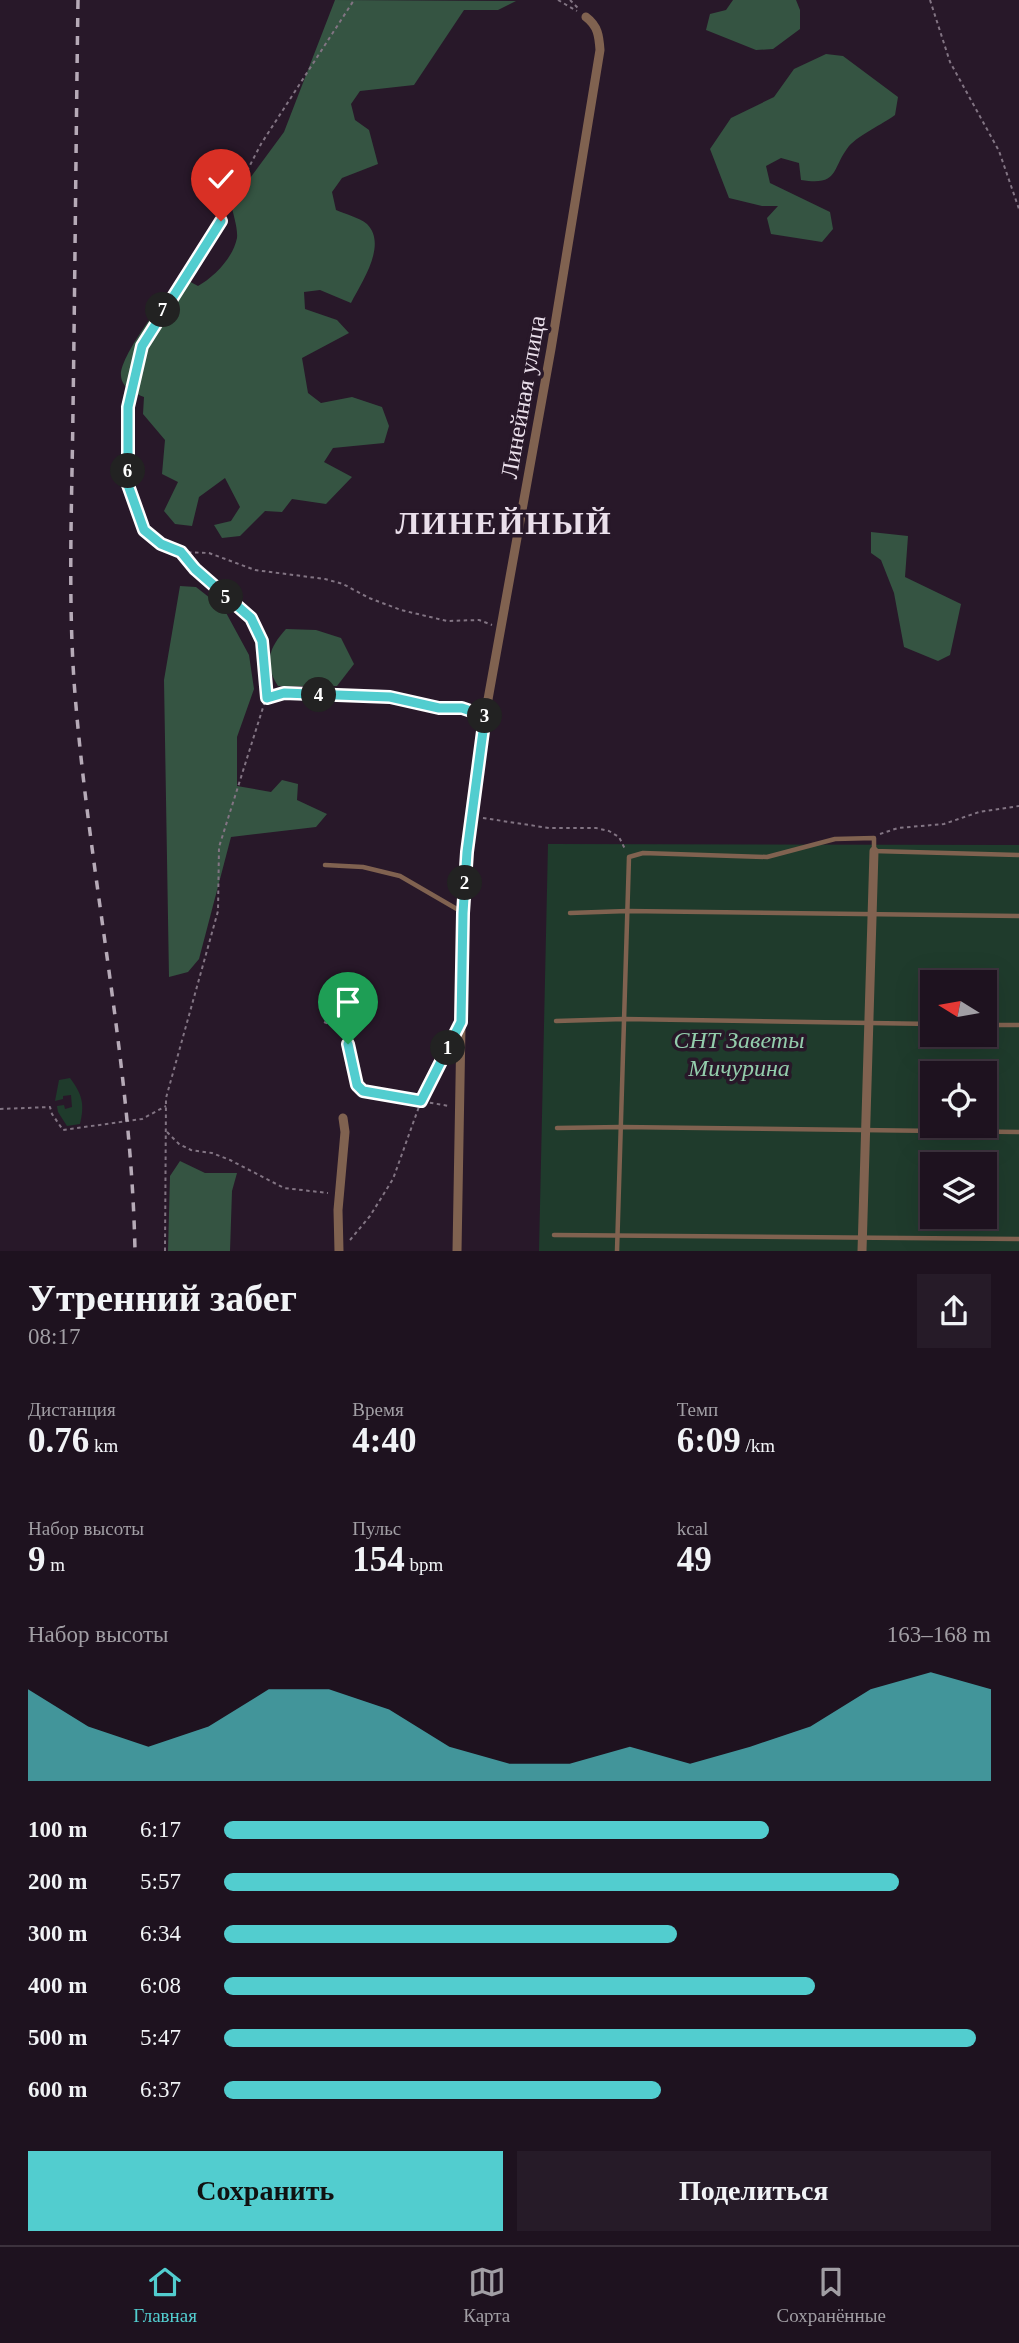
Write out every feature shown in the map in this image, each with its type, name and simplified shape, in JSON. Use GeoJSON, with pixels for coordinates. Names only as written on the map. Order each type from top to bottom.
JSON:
{"type":"FeatureCollection","features":[{"type":"Feature","properties":{"kind":"street","name":"Линейная улица"},"geometry":{"type":"LineString","coordinates":[[457,1251],[463,913],[472,816],[485,716],[551,349],[595,67],[600,50],[594,23],[586,18]]}},
{"type":"Feature","properties":{"kind":"street"},"geometry":{"type":"LineString","coordinates":[[862,1251],[874,851]]}},
{"type":"Feature","properties":{"kind":"street"},"geometry":{"type":"LineString","coordinates":[[339,1251],[345,1132],[342,1118]]}},
{"type":"Feature","properties":{"kind":"lane"},"geometry":{"type":"LineString","coordinates":[[617,1251],[629,857],[643,853],[767,857],[835,839],[870,838],[874,838],[874,851],[1019,855]]}},
{"type":"Feature","properties":{"kind":"lane"},"geometry":{"type":"LineString","coordinates":[[325,865],[363,867],[400,876],[463,913]]}},
{"type":"Feature","properties":{"kind":"lane"},"geometry":{"type":"LineString","coordinates":[[570,913],[627,911],[1019,916]]}},
{"type":"Feature","properties":{"kind":"lane"},"geometry":{"type":"LineString","coordinates":[[556,1021],[624,1019],[920,1024]]}},
{"type":"Feature","properties":{"kind":"lane"},"geometry":{"type":"LineString","coordinates":[[998,1025],[1019,1025]]}},
{"type":"Feature","properties":{"kind":"lane"},"geometry":{"type":"LineString","coordinates":[[557,1128],[1019,1132]]}},
{"type":"Feature","properties":{"kind":"lane"},"geometry":{"type":"LineString","coordinates":[[554,1235],[1019,1239]]}},
{"type":"Feature","properties":{"kind":"path"},"geometry":{"type":"LineString","coordinates":[[354,0],[261,144],[221,221],[142,346],[128,407],[128,485],[144,530],[161,544],[181,552],[209,553],[255,570],[343,583],[369,598],[401,610],[447,621],[479,620],[502,632]]}},
{"type":"Feature","properties":{"kind":"path"},"geometry":{"type":"LineString","coordinates":[[558,0],[586,18]]}},
{"type":"Feature","properties":{"kind":"path"},"geometry":{"type":"LineString","coordinates":[[570,0],[586,18]]}},
{"type":"Feature","properties":{"kind":"path"},"geometry":{"type":"LineString","coordinates":[[930,0],[950,62],[999,151],[1019,209]]}},
{"type":"Feature","properties":{"kind":"path"},"geometry":{"type":"LineString","coordinates":[[165,1251],[166,1098],[218,911],[219,847],[267,698],[262,641],[251,618],[195,569],[181,552]]}},
{"type":"Feature","properties":{"kind":"path"},"geometry":{"type":"LineString","coordinates":[[267,698],[284,693],[390,697],[439,708],[462,708],[485,716]]}},
{"type":"Feature","properties":{"kind":"path"},"geometry":{"type":"LineString","coordinates":[[870,838],[898,828],[944,824],[979,811],[1019,806]]}},
{"type":"Feature","properties":{"kind":"path"},"geometry":{"type":"LineString","coordinates":[[472,816],[549,828],[596,828],[609,831],[619,836],[629,857]]}},
{"type":"Feature","properties":{"kind":"path"},"geometry":{"type":"LineString","coordinates":[[324,1022],[346,1034],[357,1085],[363,1091],[440,1103],[459,1112]]}},
{"type":"Feature","properties":{"kind":"path"},"geometry":{"type":"LineString","coordinates":[[347,1244],[370,1216],[393,1179],[421,1101],[451,1041]]}},
{"type":"Feature","properties":{"kind":"path"},"geometry":{"type":"LineString","coordinates":[[0,1109],[50,1107],[63,1130],[142,1119],[166,1105]]}},
{"type":"Feature","properties":{"kind":"path"},"geometry":{"type":"LineString","coordinates":[[166,1132],[179,1144],[191,1150],[212,1153],[230,1160],[284,1188],[340,1194]]}},
{"type":"Feature","properties":{"kind":"green space"},"geometry":{"type":"Polygon","coordinates":[[[335,0],[516,1],[498,10],[464,10],[414,85],[360,91],[351,104],[355,120],[369,130],[378,164],[342,178],[332,192],[336,210],[367,224],[373,233],[374,253],[351,303],[320,290],[304,292],[305,309],[337,320],[349,333],[302,358],[308,393],[321,403],[352,397],[382,407],[389,426],[384,443],[333,448],[324,462],[352,477],[326,504],[292,499],[282,512],[265,511],[240,536],[222,538],[214,525],[231,521],[240,507],[225,478],[199,497],[192,526],[175,524],[164,511],[178,482],[162,474],[165,440],[143,414],[144,397],[126,387],[121,376],[136,340],[183,278],[198,286],[216,272],[231,253],[237,234],[231,204],[284,132],[335,0]]]}},
{"type":"Feature","properties":{"kind":"green space"},"geometry":{"type":"Polygon","coordinates":[[[733,0],[796,0],[800,10],[800,29],[773,49],[756,50],[706,30],[710,14],[726,10],[733,0]]]}},
{"type":"Feature","properties":{"kind":"green space"},"geometry":{"type":"Polygon","coordinates":[[[826,54],[843,56],[898,97],[895,115],[853,142],[829,178],[801,180],[799,163],[781,158],[766,166],[770,183],[830,212],[833,229],[822,242],[771,234],[767,218],[778,206],[762,206],[729,198],[710,149],[731,118],[774,97],[794,69],[826,54]]]}},
{"type":"Feature","properties":{"kind":"green space"},"geometry":{"type":"Polygon","coordinates":[[[871,532],[908,536],[905,577],[961,604],[950,655],[938,661],[904,647],[894,593],[881,560],[871,553],[871,532]]]}},
{"type":"Feature","properties":{"kind":"green space"},"geometry":{"type":"Polygon","coordinates":[[[180,586],[196,587],[224,609],[249,655],[254,689],[237,737],[237,786],[271,792],[282,780],[298,784],[297,800],[327,814],[316,827],[231,837],[199,959],[188,972],[169,977],[164,680],[180,586]]]}},
{"type":"Feature","properties":{"kind":"green space"},"geometry":{"type":"Polygon","coordinates":[[[286,629],[316,630],[341,638],[354,664],[337,686],[278,686],[269,663],[275,643],[286,629]]]}},
{"type":"Feature","properties":{"kind":"green space","name":"СНТ Заветы Мичурина"},"geometry":{"type":"Polygon","coordinates":[[[548,844],[1019,845],[1019,1251],[539,1251],[548,844]]]}},
{"type":"Feature","properties":{"kind":"green space"},"geometry":{"type":"Polygon","coordinates":[[[70,1078],[80,1094],[82,1111],[80,1124],[67,1126],[57,1106],[64,1105],[65,1109],[72,1107],[71,1095],[55,1101],[59,1080],[70,1078]]]}},
{"type":"Feature","properties":{"kind":"green space"},"geometry":{"type":"Polygon","coordinates":[[[180,1161],[205,1173],[237,1173],[232,1191],[230,1251],[168,1251],[170,1176],[180,1161]]]}},
{"type":"Feature","properties":{"kind":"railway"},"geometry":{"type":"LineString","coordinates":[[78,0],[72,647],[80,752],[126,1108],[135,1251]]}},
{"type":"Feature","properties":{"kind":"district","name":"ЛИНЕЙНЫЙ"},"geometry":{"type":"Point","coordinates":[504,523]}},
{"type":"Feature","properties":{"kind":"route"},"geometry":{"type":"LineString","coordinates":[[221,221],[142,346],[133,377],[128,407],[128,485],[144,530],[161,544],[181,552],[195,569],[251,618],[262,641],[267,698],[284,693],[390,697],[439,708],[462,708],[485,716],[467,852],[461,1022],[421,1101],[363,1091],[357,1085],[348,1044]]}}]}
